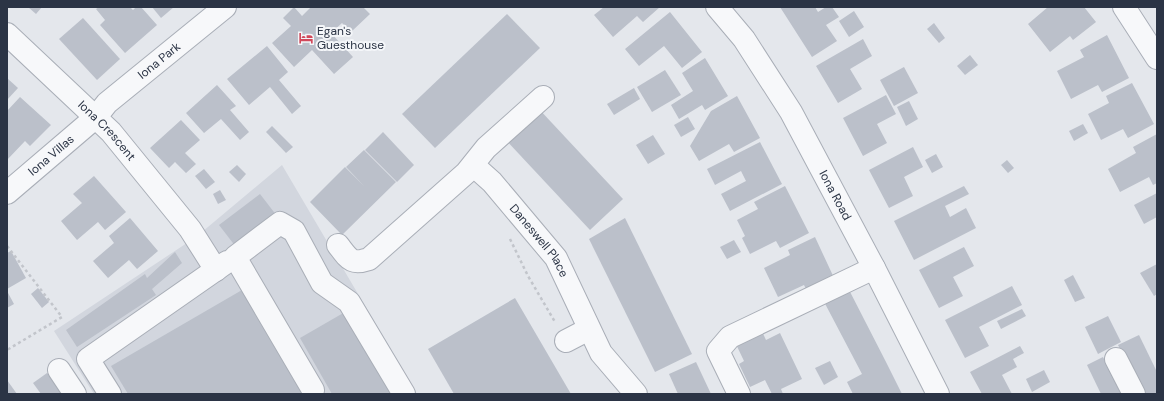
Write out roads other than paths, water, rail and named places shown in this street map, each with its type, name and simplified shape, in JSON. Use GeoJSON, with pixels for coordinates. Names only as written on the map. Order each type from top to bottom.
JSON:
{"type":"FeatureCollection","features":[{"type":"Feature","properties":{"kind":"street","name":"Iona Park"},"geometry":{"type":"LineString","coordinates":[[96,117],[107,103],[225,7]]}},
{"type":"Feature","properties":{"kind":"street","name":"Iona Road"},"geometry":{"type":"LineString","coordinates":[[717,7],[744,39],[791,112],[874,268],[938,394]]}},
{"type":"Feature","properties":{"kind":"street"},"geometry":{"type":"LineString","coordinates":[[1124,7],[1157,58]]}},
{"type":"Feature","properties":{"kind":"street","name":"Iona Crescent"},"geometry":{"type":"LineString","coordinates":[[7,34],[111,132],[196,237],[216,270]]}},
{"type":"Feature","properties":{"kind":"street"},"geometry":{"type":"LineString","coordinates":[[338,245],[350,260],[359,262],[369,259],[466,173],[486,148],[543,97]]}},
{"type":"Feature","properties":{"kind":"street","name":"Iona Villas"},"geometry":{"type":"LineString","coordinates":[[7,193],[96,117]]}},
{"type":"Feature","properties":{"kind":"street","name":"Daneswell Place"},"geometry":{"type":"LineString","coordinates":[[473,165],[492,182],[556,258],[600,353],[636,394]]}},
{"type":"Feature","properties":{"kind":"street"},"geometry":{"type":"LineString","coordinates":[[110,394],[88,359],[235,257],[280,223],[294,231],[322,283],[349,302],[404,394]]}},
{"type":"Feature","properties":{"kind":"street"},"geometry":{"type":"LineString","coordinates":[[235,257],[313,390]]}},
{"type":"Feature","properties":{"kind":"street"},"geometry":{"type":"LineString","coordinates":[[739,394],[718,351],[730,337],[874,268]]}},
{"type":"Feature","properties":{"kind":"street"},"geometry":{"type":"LineString","coordinates":[[566,341],[589,328]]}},
{"type":"Feature","properties":{"kind":"street"},"geometry":{"type":"LineString","coordinates":[[1116,359],[1134,394]]}},
{"type":"Feature","properties":{"kind":"street"},"geometry":{"type":"LineString","coordinates":[[59,370],[75,394]]}},
{"type":"Feature","properties":{"kind":"place","name":"Egan's Guesthouse"},"geometry":{"type":"Point","coordinates":[306,38]}}]}
